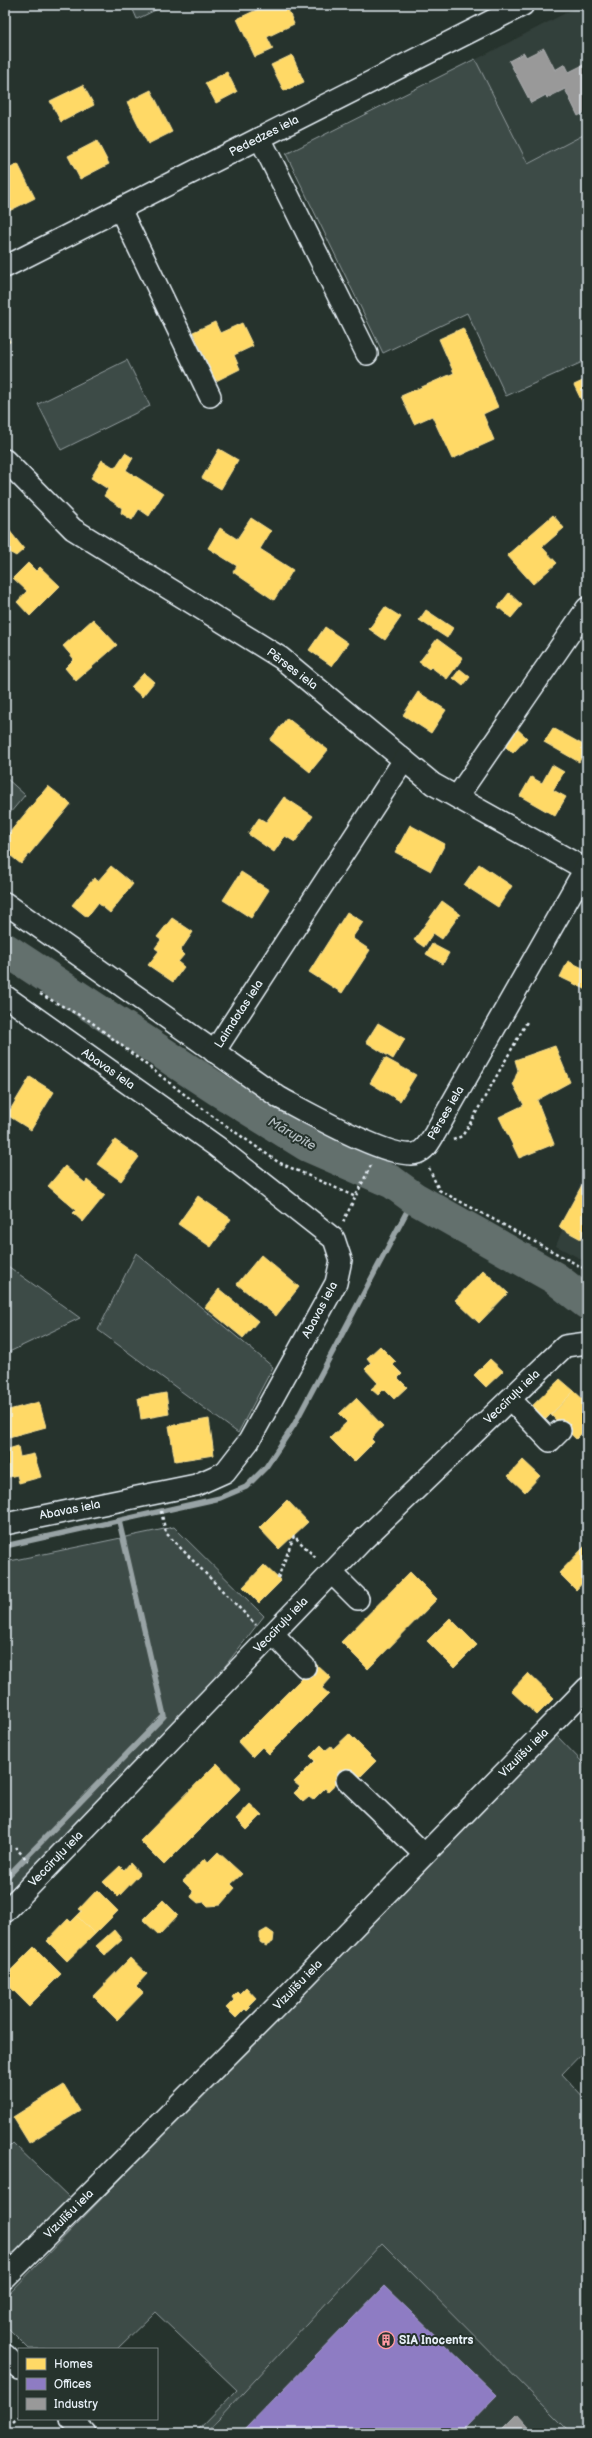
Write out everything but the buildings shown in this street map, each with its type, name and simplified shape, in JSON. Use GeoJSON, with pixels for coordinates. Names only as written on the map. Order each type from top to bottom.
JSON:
{"type":"FeatureCollection","features":[{"type":"Feature","properties":{"kind":"street","name":"Pededzes iela"},"geometry":{"type":"LineString","coordinates":[[5,267],[523,5]]}},
{"type":"Feature","properties":{"kind":"street"},"geometry":{"type":"LineString","coordinates":[[260,138],[367,354]]}},
{"type":"Feature","properties":{"kind":"street"},"geometry":{"type":"LineString","coordinates":[[120,209],[210,396]]}},
{"type":"Feature","properties":{"kind":"street","name":"Pērses iela"},"geometry":{"type":"LineString","coordinates":[[5,460],[73,529],[281,658],[433,784],[586,869],[424,1150],[406,1155],[380,1147],[330,1125],[280,1098],[214,1052]]}},
{"type":"Feature","properties":{"kind":"street"},"geometry":{"type":"LineString","coordinates":[[457,797],[587,608]]}},
{"type":"Feature","properties":{"kind":"street","name":"Laimdotas iela"},"geometry":{"type":"LineString","coordinates":[[5,903],[214,1052],[404,760]]}},
{"type":"Feature","properties":{"kind":"street","name":"Abavas iela"},"geometry":{"type":"LineString","coordinates":[[5,996],[216,1146],[334,1239],[341,1260],[336,1283],[249,1441],[225,1472],[196,1485],[5,1524]]}},
{"type":"Feature","properties":{"kind":"street","name":"Veccīruļu iela"},"geometry":{"type":"LineString","coordinates":[[5,1912],[332,1573],[565,1346],[587,1343]]}},
{"type":"Feature","properties":{"kind":"street"},"geometry":{"type":"LineString","coordinates":[[510,1399],[550,1441],[560,1431]]}},
{"type":"Feature","properties":{"kind":"street"},"geometry":{"type":"LineString","coordinates":[[332,1573],[358,1599]]}},
{"type":"Feature","properties":{"kind":"street"},"geometry":{"type":"LineString","coordinates":[[271,1636],[305,1667]]}},
{"type":"Feature","properties":{"kind":"street","name":"Vizulīšu iela"},"geometry":{"type":"LineString","coordinates":[[5,2278],[272,2011],[587,1688]]}},
{"type":"Feature","properties":{"kind":"street"},"geometry":{"type":"LineString","coordinates":[[347,1780],[424,1854]]}},
{"type":"Feature","properties":{"kind":"street"},"geometry":{"type":"LineString","coordinates":[[5,2355],[18,2368]]}},
{"type":"Feature","properties":{"kind":"street"},"geometry":{"type":"LineString","coordinates":[[72,2420],[85,2433]]}},
{"type":"Feature","properties":{"kind":"path"},"geometry":{"type":"LineString","coordinates":[[36,992],[90,1021],[205,1111],[278,1162],[356,1197]]}},
{"type":"Feature","properties":{"kind":"path"},"geometry":{"type":"LineString","coordinates":[[424,1150],[435,1185],[439,1190],[587,1270]]}},
{"type":"Feature","properties":{"kind":"path"},"geometry":{"type":"LineString","coordinates":[[334,1239],[375,1157]]}},
{"type":"Feature","properties":{"kind":"path"},"geometry":{"type":"LineString","coordinates":[[164,1520],[166,1533],[271,1636]]}},
{"type":"Feature","properties":{"kind":"path"},"geometry":{"type":"LineString","coordinates":[[278,1578],[294,1536],[332,1573]]}},
{"type":"Feature","properties":{"kind":"path"},"geometry":{"type":"LineString","coordinates":[[15,1847],[33,1866]]}},
{"type":"Feature","properties":{"kind":"path"},"geometry":{"type":"LineString","coordinates":[[13,2423],[18,2419]]}},
{"type":"Feature","properties":{"kind":"shaded area"},"geometry":{"type":"Polygon","coordinates":[[[131,5],[166,5],[137,19],[131,5]]]}},
{"type":"Feature","properties":{"kind":"shaded area"},"geometry":{"type":"Polygon","coordinates":[[[581,5],[587,5],[587,133],[528,164],[475,60],[581,5]]]}},
{"type":"Feature","properties":{"kind":"shaded area"},"geometry":{"type":"Polygon","coordinates":[[[475,59],[528,164],[587,133],[587,360],[506,396],[467,313],[383,353],[286,154],[475,59]]]}},
{"type":"Feature","properties":{"kind":"shaded area"},"geometry":{"type":"Polygon","coordinates":[[[127,360],[150,406],[61,450],[38,404],[127,360]]]}},
{"type":"Feature","properties":{"kind":"shaded area"},"geometry":{"type":"Polygon","coordinates":[[[5,777],[25,795],[5,819],[5,777]]]}},
{"type":"Feature","properties":{"kind":"shaded area"},"geometry":{"type":"Polygon","coordinates":[[[582,1179],[587,1180],[587,1262],[556,1246],[582,1179]]]}},
{"type":"Feature","properties":{"kind":"shaded area"},"geometry":{"type":"Polygon","coordinates":[[[136,1253],[273,1367],[238,1433],[98,1330],[136,1253]]]}},
{"type":"Feature","properties":{"kind":"shaded area"},"geometry":{"type":"Polygon","coordinates":[[[5,1264],[80,1318],[5,1354],[5,1264]]]}},
{"type":"Feature","properties":{"kind":"shaded area"},"geometry":{"type":"Polygon","coordinates":[[[174,1527],[264,1616],[184,1719],[5,1900],[5,1562],[174,1527]]]}},
{"type":"Feature","properties":{"kind":"shaded area"},"geometry":{"type":"Polygon","coordinates":[[[554,1733],[587,1767],[587,2048],[562,2074],[587,2101],[587,2433],[571,2433],[382,2243],[206,2433],[195,2433],[237,2390],[155,2312],[118,2348],[28,2348],[5,2325],[5,2298],[554,1733]]]}},
{"type":"Feature","properties":{"kind":"shaded area"},"geometry":{"type":"Polygon","coordinates":[[[13,2143],[72,2200],[5,2269],[5,2151],[13,2143]]]}},
{"type":"Feature","properties":{"kind":"shaded area"},"geometry":{"type":"Polygon","coordinates":[[[382,2243],[571,2433],[206,2433],[382,2243]]]}},
{"type":"Feature","properties":{"kind":"waterway","name":"Mārupīte"},"geometry":{"type":"LineString","coordinates":[[5,949],[217,1089],[307,1145],[392,1182],[414,1198],[555,1278],[587,1303]]}},
{"type":"Feature","properties":{"kind":"waterway"},"geometry":{"type":"LineString","coordinates":[[5,1546],[220,1498],[246,1487],[266,1467],[294,1425],[414,1198]]}},
{"type":"Feature","properties":{"kind":"waterway"},"geometry":{"type":"LineString","coordinates":[[5,1879],[164,1716],[119,1521]]}},
{"type":"Feature","properties":{"kind":"place","name":"SIA Inocentrs"},"geometry":{"type":"Point","coordinates":[386,2340]}}]}
